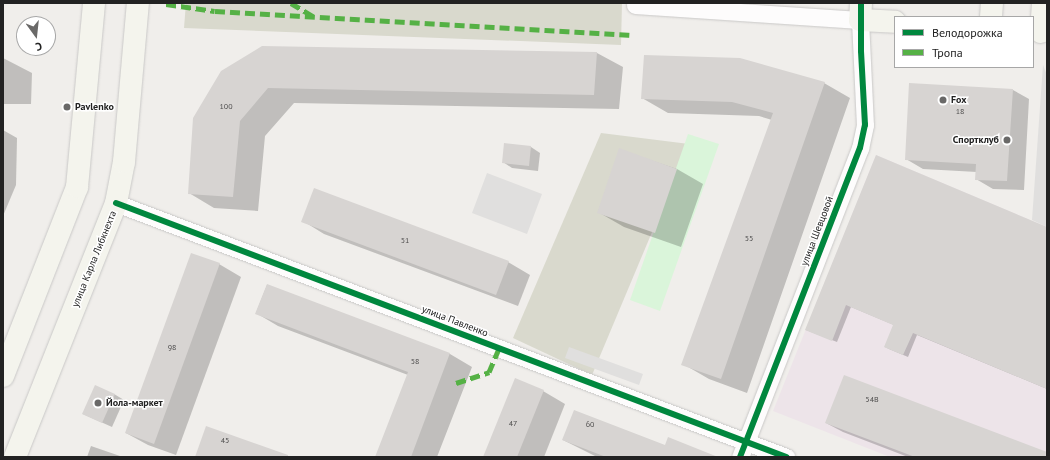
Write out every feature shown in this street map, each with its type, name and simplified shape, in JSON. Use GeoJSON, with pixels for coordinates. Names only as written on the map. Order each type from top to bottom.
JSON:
{"type":"FeatureCollection","features":[{"type":"Feature","properties":{"kind":"main road"},"geometry":{"type":"LineString","coordinates":[[3,376],[77,188],[94,3]]}},
{"type":"Feature","properties":{"kind":"main road","name":"улица Карла Либкнехта"},"geometry":{"type":"LineString","coordinates":[[14,457],[116,203],[124,162],[138,3]]}},
{"type":"Feature","properties":{"kind":"main road"},"geometry":{"type":"LineString","coordinates":[[991,16],[992,3]]}},
{"type":"Feature","properties":{"kind":"main road"},"geometry":{"type":"LineString","coordinates":[[1040,32],[1043,3]]}},
{"type":"Feature","properties":{"kind":"main road"},"geometry":{"type":"LineString","coordinates":[[861,12],[894,22]]}},
{"type":"Feature","properties":{"kind":"street"},"geometry":{"type":"LineString","coordinates":[[635,5],[861,12]]}},
{"type":"Feature","properties":{"kind":"street","name":"улица Шевцовой"},"geometry":{"type":"LineString","coordinates":[[743,449],[860,148],[865,125],[861,12]]}},
{"type":"Feature","properties":{"kind":"street","name":"улица Павленко"},"geometry":{"type":"LineString","coordinates":[[116,203],[743,449],[786,457]]}},
{"type":"Feature","properties":{"kind":"shaded area"},"geometry":{"type":"Polygon","coordinates":[[[186,3],[622,3],[621,45],[184,28],[186,3]]]}},
{"type":"Feature","properties":{"kind":"shaded area"},"geometry":{"type":"Polygon","coordinates":[[[1043,65],[1047,75],[1047,227],[1032,220],[1043,65]]]}},
{"type":"Feature","properties":{"kind":"shaded area"},"geometry":{"type":"Polygon","coordinates":[[[601,133],[689,144],[592,375],[513,338],[601,133]]]}},
{"type":"Feature","properties":{"kind":"shaded area"},"geometry":{"type":"Polygon","coordinates":[[[876,155],[1047,227],[1047,457],[890,457],[773,411],[876,155]]]}},
{"type":"Feature","properties":{"kind":"shaded area"},"geometry":{"type":"Polygon","coordinates":[[[487,173],[542,194],[527,234],[472,213],[487,173]]]}},
{"type":"Feature","properties":{"kind":"shaded area"},"geometry":{"type":"Polygon","coordinates":[[[569,347],[643,374],[639,385],[565,358],[569,347]]]}},
{"type":"Feature","properties":{"kind":"green space"},"geometry":{"type":"Polygon","coordinates":[[[688,134],[719,144],[660,311],[630,300],[688,134]]]}},
{"type":"Feature","properties":{"kind":"building"},"geometry":{"type":"Polygon","coordinates":[[[262,46],[597,52],[594,95],[268,88],[240,121],[233,197],[188,194],[193,118],[221,71],[262,46]]]}},
{"type":"Feature","properties":{"kind":"building"},"geometry":{"type":"Polygon","coordinates":[[[644,55],[740,58],[825,82],[721,379],[681,365],[773,113],[732,102],[641,99],[644,55]]]}},
{"type":"Feature","properties":{"kind":"building"},"geometry":{"type":"Polygon","coordinates":[[[909,83],[1013,89],[1007,181],[975,180],[976,164],[905,160],[909,83]]]}},
{"type":"Feature","properties":{"kind":"building"},"geometry":{"type":"Polygon","coordinates":[[[504,143],[531,146],[529,166],[502,163],[504,143]]]}},
{"type":"Feature","properties":{"kind":"building"},"geometry":{"type":"Polygon","coordinates":[[[619,148],[677,169],[655,233],[597,213],[619,148]]]}},
{"type":"Feature","properties":{"kind":"building"},"geometry":{"type":"Polygon","coordinates":[[[876,155],[1047,227],[1047,389],[913,333],[903,355],[884,347],[893,325],[846,305],[832,341],[805,330],[876,155]]]}},
{"type":"Feature","properties":{"kind":"building"},"geometry":{"type":"Polygon","coordinates":[[[314,188],[509,261],[496,295],[301,222],[314,188]]]}},
{"type":"Feature","properties":{"kind":"building"},"geometry":{"type":"Polygon","coordinates":[[[191,253],[220,263],[154,444],[125,433],[191,253]]]}},
{"type":"Feature","properties":{"kind":"building"},"geometry":{"type":"Polygon","coordinates":[[[267,284],[450,353],[411,457],[375,457],[408,372],[255,314],[267,284]]]}},
{"type":"Feature","properties":{"kind":"building"},"geometry":{"type":"Polygon","coordinates":[[[844,375],[1047,452],[1047,457],[915,457],[825,423],[844,375]]]}},
{"type":"Feature","properties":{"kind":"building"},"geometry":{"type":"Polygon","coordinates":[[[515,378],[544,390],[517,457],[483,457],[515,378]]]}},
{"type":"Feature","properties":{"kind":"building"},"geometry":{"type":"Polygon","coordinates":[[[95,385],[115,394],[102,423],[82,414],[95,385]]]}},
{"type":"Feature","properties":{"kind":"building"},"geometry":{"type":"Polygon","coordinates":[[[574,410],[665,445],[668,437],[718,457],[606,457],[562,440],[574,410]]]}},
{"type":"Feature","properties":{"kind":"building"},"geometry":{"type":"Polygon","coordinates":[[[206,426],[288,455],[288,457],[195,457],[206,426]]]}},
{"type":"Feature","properties":{"kind":"marked path"},"geometry":{"type":"LineString","coordinates":[[291,3],[313,16]]}},
{"type":"Feature","properties":{"kind":"marked path"},"geometry":{"type":"LineString","coordinates":[[166,4],[215,11],[632,35]]}},
{"type":"Feature","properties":{"kind":"marked path"},"geometry":{"type":"LineString","coordinates":[[456,383],[489,372],[499,348]]}},
{"type":"Feature","properties":{"kind":"cycle path"},"geometry":{"type":"LineString","coordinates":[[740,457],[860,148],[865,125],[861,51],[861,3]]}},
{"type":"Feature","properties":{"kind":"cycle path"},"geometry":{"type":"LineString","coordinates":[[116,203],[786,457]]}},
{"type":"Feature","properties":{"kind":"place","name":"Fox"},"geometry":{"type":"Point","coordinates":[943,100]}},
{"type":"Feature","properties":{"kind":"place","name":"Pavlenko"},"geometry":{"type":"Point","coordinates":[67,107]}},
{"type":"Feature","properties":{"kind":"place","name":"Спортклуб"},"geometry":{"type":"Point","coordinates":[1007,140]}},
{"type":"Feature","properties":{"kind":"place","name":"Йола-маркет"},"geometry":{"type":"Point","coordinates":[98,403]}}]}
